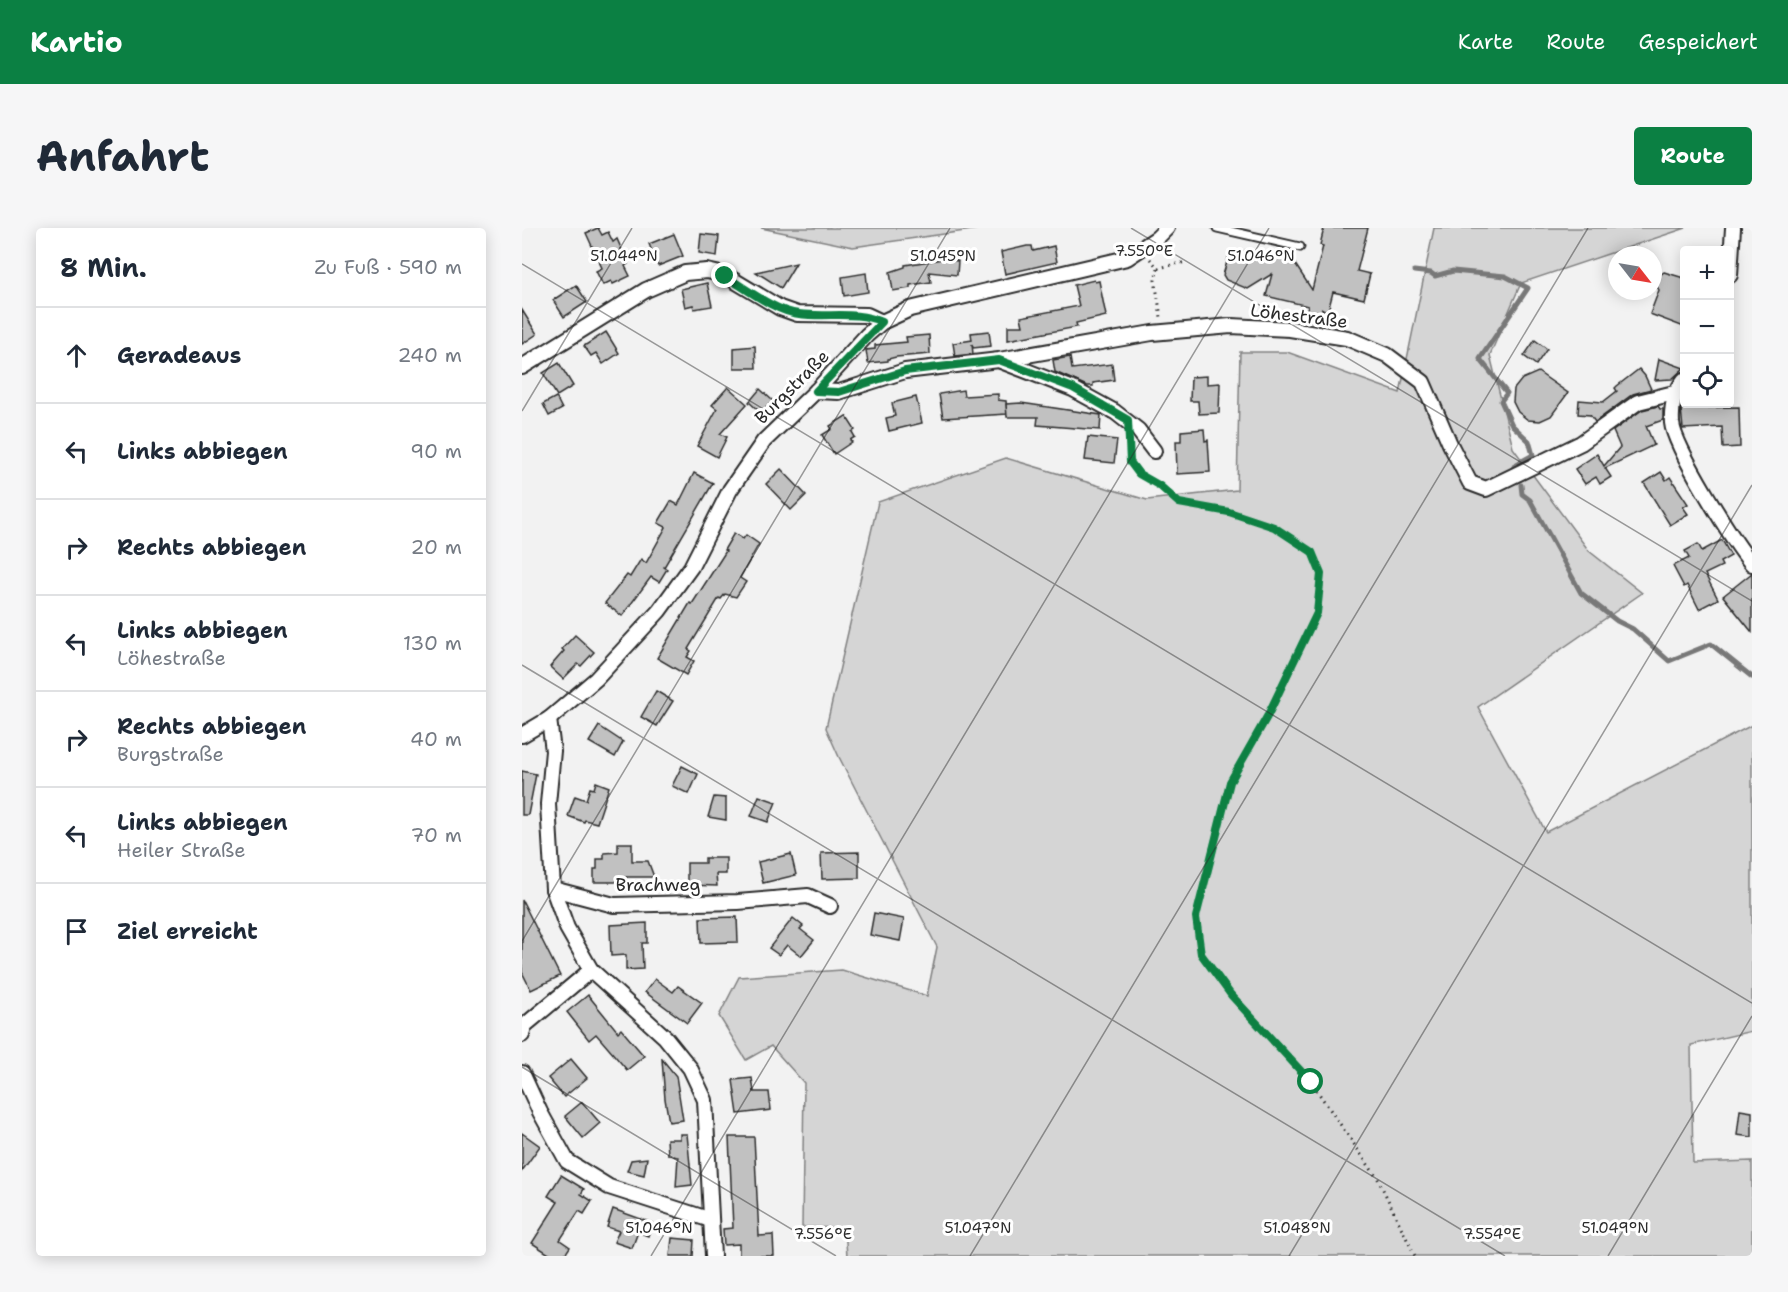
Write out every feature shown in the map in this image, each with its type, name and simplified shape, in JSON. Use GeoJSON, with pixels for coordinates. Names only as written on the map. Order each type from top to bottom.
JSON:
{"type":"FeatureCollection","features":[{"type":"Feature","properties":{"kind":"street","name":"Burgstraße"},"geometry":{"type":"LineString","coordinates":[[522,735],[549,719],[596,679],[659,611],[691,567],[730,490],[764,441],[882,322],[910,309],[1127,258],[1157,238],[1167,228]]}},
{"type":"Feature","properties":{"kind":"street"},"geometry":{"type":"LineString","coordinates":[[1732,246],[1733,228]]}},
{"type":"Feature","properties":{"kind":"street"},"geometry":{"type":"LineString","coordinates":[[522,367],[646,290],[685,273],[707,271],[725,276],[780,308],[797,314],[867,315],[882,322]]}},
{"type":"Feature","properties":{"kind":"street","name":"Löhestraße"},"geometry":{"type":"LineString","coordinates":[[816,391],[839,392],[905,371],[999,360],[1164,332],[1232,326],[1290,329],[1347,338],[1387,355],[1423,382],[1470,483],[1486,489],[1581,443],[1638,402],[1674,393]]}},
{"type":"Feature","properties":{"kind":"street","name":"Löhestraße"},"geometry":{"type":"LineString","coordinates":[[999,360],[1073,388],[1128,420],[1154,451]]}},
{"type":"Feature","properties":{"kind":"street"},"geometry":{"type":"LineString","coordinates":[[1680,385],[1674,393],[1672,424],[1681,449],[1752,564]]}},
{"type":"Feature","properties":{"kind":"street"},"geometry":{"type":"LineString","coordinates":[[549,719],[553,751],[549,804],[553,890],[567,928],[591,970],[665,1037],[690,1068],[705,1100],[713,1256]]}},
{"type":"Feature","properties":{"kind":"street","name":"Brachweg"},"geometry":{"type":"LineString","coordinates":[[553,890],[615,905],[738,902],[808,896],[830,906]]}},
{"type":"Feature","properties":{"kind":"street"},"geometry":{"type":"LineString","coordinates":[[522,1035],[524,1026],[591,970]]}},
{"type":"Feature","properties":{"kind":"street"},"geometry":{"type":"LineString","coordinates":[[522,1073],[567,1161],[609,1187],[711,1220]]}},
{"type":"Feature","properties":{"kind":"lane"},"geometry":{"type":"LineString","coordinates":[[1217,228],[1300,247]]}},
{"type":"Feature","properties":{"kind":"path"},"geometry":{"type":"LineString","coordinates":[[1142,248],[1158,268]]}},
{"type":"Feature","properties":{"kind":"path"},"geometry":{"type":"LineString","coordinates":[[1158,268],[1187,262]]}},
{"type":"Feature","properties":{"kind":"path"},"geometry":{"type":"LineString","coordinates":[[1158,268],[1155,280],[1164,332]]}},
{"type":"Feature","properties":{"kind":"path"},"geometry":{"type":"LineString","coordinates":[[1128,420],[1130,462],[1139,474],[1160,486],[1179,503],[1229,512],[1274,527],[1312,552],[1321,574],[1317,613],[1268,715],[1230,782],[1196,917],[1201,954],[1231,995],[1311,1082],[1378,1179],[1415,1256]]}},
{"type":"Feature","properties":{"kind":"shaded area"},"geometry":{"type":"Polygon","coordinates":[[[761,228],[986,228],[853,247],[761,228]]]}},
{"type":"Feature","properties":{"kind":"shaded area"},"geometry":{"type":"Polygon","coordinates":[[[1434,228],[1686,228],[1632,246],[1608,246],[1608,254],[1521,283],[1490,355],[1513,448],[1589,551],[1642,593],[1478,707],[1546,832],[1752,725],[1752,1031],[1691,1045],[1693,1163],[1752,1161],[1752,1256],[847,1256],[845,1228],[802,1227],[804,1083],[771,1046],[746,1060],[719,1016],[739,977],[842,970],[927,996],[937,947],[826,728],[878,502],[1006,458],[1147,500],[1237,490],[1240,352],[1287,352],[1400,393],[1434,228]]]}},
{"type":"Feature","properties":{"kind":"building"},"geometry":{"type":"Polygon","coordinates":[[[598,228],[602,235],[608,232],[613,242],[617,239],[628,264],[625,266],[630,276],[613,284],[611,281],[603,285],[596,271],[602,268],[586,233],[598,228]]]}},
{"type":"Feature","properties":{"kind":"building"},"geometry":{"type":"Polygon","coordinates":[[[1324,228],[1368,228],[1357,271],[1370,274],[1364,299],[1333,292],[1328,311],[1322,309],[1319,323],[1305,319],[1308,306],[1266,296],[1272,274],[1248,289],[1226,280],[1223,275],[1230,252],[1239,254],[1246,250],[1280,258],[1281,256],[1291,258],[1312,290],[1323,246],[1320,245],[1324,228]]]}},
{"type":"Feature","properties":{"kind":"building"},"geometry":{"type":"Polygon","coordinates":[[[674,234],[683,256],[658,266],[649,244],[674,234]]]}},
{"type":"Feature","properties":{"kind":"building"},"geometry":{"type":"Polygon","coordinates":[[[701,234],[719,236],[717,256],[699,253],[701,234]]]}},
{"type":"Feature","properties":{"kind":"building"},"geometry":{"type":"Polygon","coordinates":[[[1032,246],[1033,251],[1054,246],[1057,262],[1005,274],[1001,252],[1032,246]]]}},
{"type":"Feature","properties":{"kind":"building"},"geometry":{"type":"Polygon","coordinates":[[[942,259],[958,261],[957,275],[929,272],[931,282],[910,285],[910,288],[893,291],[890,272],[905,267],[905,265],[942,259]]]}},
{"type":"Feature","properties":{"kind":"building"},"geometry":{"type":"Polygon","coordinates":[[[796,263],[781,288],[756,272],[796,263]]]}},
{"type":"Feature","properties":{"kind":"building"},"geometry":{"type":"Polygon","coordinates":[[[1664,272],[1680,277],[1680,325],[1650,314],[1655,300],[1662,300],[1662,274],[1664,272]]]}},
{"type":"Feature","properties":{"kind":"building"},"geometry":{"type":"Polygon","coordinates":[[[866,273],[868,292],[844,296],[842,277],[866,273]]]}},
{"type":"Feature","properties":{"kind":"building"},"geometry":{"type":"Polygon","coordinates":[[[1099,281],[1106,316],[1076,323],[1077,327],[1008,340],[1008,326],[1023,326],[1021,317],[1079,306],[1074,285],[1099,281]]]}},
{"type":"Feature","properties":{"kind":"building"},"geometry":{"type":"Polygon","coordinates":[[[707,283],[712,306],[694,309],[693,305],[685,307],[681,289],[707,283]]]}},
{"type":"Feature","properties":{"kind":"building"},"geometry":{"type":"Polygon","coordinates":[[[576,285],[587,302],[564,317],[553,300],[576,285]]]}},
{"type":"Feature","properties":{"kind":"building"},"geometry":{"type":"Polygon","coordinates":[[[522,310],[537,334],[522,344],[522,310]]]}},
{"type":"Feature","properties":{"kind":"building"},"geometry":{"type":"Polygon","coordinates":[[[989,331],[991,346],[973,348],[972,344],[973,354],[955,356],[953,343],[972,340],[971,333],[989,331]]]}},
{"type":"Feature","properties":{"kind":"building"},"geometry":{"type":"Polygon","coordinates":[[[606,332],[619,353],[603,364],[596,353],[591,356],[584,346],[606,332]]]}},
{"type":"Feature","properties":{"kind":"building"},"geometry":{"type":"Polygon","coordinates":[[[929,335],[930,354],[896,357],[888,361],[868,363],[866,350],[875,349],[875,345],[907,342],[906,337],[929,335]]]}},
{"type":"Feature","properties":{"kind":"building"},"geometry":{"type":"Polygon","coordinates":[[[1535,340],[1547,349],[1536,365],[1524,356],[1535,340]]]}},
{"type":"Feature","properties":{"kind":"building"},"geometry":{"type":"Polygon","coordinates":[[[755,346],[756,368],[734,368],[734,348],[755,346]]]}},
{"type":"Feature","properties":{"kind":"building"},"geometry":{"type":"Polygon","coordinates":[[[1070,357],[1072,369],[1112,364],[1114,380],[1087,386],[1055,372],[1053,360],[1070,357]]]}},
{"type":"Feature","properties":{"kind":"building"},"geometry":{"type":"Polygon","coordinates":[[[1659,359],[1680,367],[1680,372],[1672,379],[1655,380],[1659,359]]]}},
{"type":"Feature","properties":{"kind":"building"},"geometry":{"type":"Polygon","coordinates":[[[559,363],[573,386],[557,396],[543,373],[559,363]]]}},
{"type":"Feature","properties":{"kind":"building"},"geometry":{"type":"Polygon","coordinates":[[[1639,369],[1651,389],[1633,394],[1595,422],[1590,415],[1578,414],[1579,400],[1603,402],[1617,391],[1615,388],[1617,386],[1639,369]]]}},
{"type":"Feature","properties":{"kind":"building"},"geometry":{"type":"Polygon","coordinates":[[[1538,372],[1568,393],[1551,416],[1540,421],[1528,420],[1518,412],[1513,402],[1514,389],[1522,379],[1538,372]]]}},
{"type":"Feature","properties":{"kind":"building"},"geometry":{"type":"Polygon","coordinates":[[[1207,376],[1207,384],[1220,383],[1219,413],[1199,414],[1198,401],[1190,401],[1191,377],[1207,376]]]}},
{"type":"Feature","properties":{"kind":"building"},"geometry":{"type":"Polygon","coordinates":[[[728,387],[747,404],[720,434],[727,437],[717,457],[697,446],[717,409],[712,405],[728,387]]]}},
{"type":"Feature","properties":{"kind":"building"},"geometry":{"type":"Polygon","coordinates":[[[760,389],[773,401],[761,413],[749,402],[760,389]]]}},
{"type":"Feature","properties":{"kind":"building"},"geometry":{"type":"Polygon","coordinates":[[[963,390],[964,396],[998,394],[998,400],[1006,401],[1007,414],[943,418],[939,394],[963,390]]]}},
{"type":"Feature","properties":{"kind":"building"},"geometry":{"type":"Polygon","coordinates":[[[556,397],[562,409],[549,416],[543,404],[556,397]]]}},
{"type":"Feature","properties":{"kind":"building"},"geometry":{"type":"Polygon","coordinates":[[[916,397],[922,423],[889,431],[886,418],[895,416],[892,403],[916,397]]]}},
{"type":"Feature","properties":{"kind":"building"},"geometry":{"type":"Polygon","coordinates":[[[1021,403],[1101,415],[1100,430],[1037,425],[1038,417],[1007,417],[1006,404],[1021,403]]]}},
{"type":"Feature","properties":{"kind":"building"},"geometry":{"type":"Polygon","coordinates":[[[1658,406],[1663,409],[1663,420],[1646,426],[1654,445],[1605,468],[1611,477],[1600,484],[1596,477],[1585,484],[1575,469],[1597,454],[1604,466],[1620,447],[1613,431],[1642,410],[1658,406]]]}},
{"type":"Feature","properties":{"kind":"building"},"geometry":{"type":"Polygon","coordinates":[[[1739,407],[1740,447],[1723,448],[1722,427],[1683,429],[1681,408],[1739,407]]]}},
{"type":"Feature","properties":{"kind":"building"},"geometry":{"type":"Polygon","coordinates":[[[846,416],[855,430],[852,432],[855,437],[850,440],[852,442],[834,454],[822,435],[832,429],[830,426],[846,416]]]}},
{"type":"Feature","properties":{"kind":"building"},"geometry":{"type":"Polygon","coordinates":[[[1204,429],[1205,441],[1208,440],[1210,472],[1177,474],[1176,441],[1181,441],[1181,431],[1204,429]]]}},
{"type":"Feature","properties":{"kind":"building"},"geometry":{"type":"Polygon","coordinates":[[[1088,437],[1117,440],[1114,463],[1085,460],[1088,437]]]}},
{"type":"Feature","properties":{"kind":"building"},"geometry":{"type":"Polygon","coordinates":[[[781,469],[806,495],[791,510],[766,484],[781,469]]]}},
{"type":"Feature","properties":{"kind":"building"},"geometry":{"type":"Polygon","coordinates":[[[1661,472],[1666,480],[1670,477],[1688,504],[1683,507],[1688,514],[1670,525],[1644,483],[1661,472]]]}},
{"type":"Feature","properties":{"kind":"building"},"geometry":{"type":"Polygon","coordinates":[[[694,473],[713,483],[664,567],[667,569],[659,582],[651,577],[622,616],[605,603],[627,575],[630,577],[641,559],[646,563],[666,527],[658,523],[671,501],[678,505],[694,473]]]}},
{"type":"Feature","properties":{"kind":"building"},"geometry":{"type":"Polygon","coordinates":[[[734,533],[743,539],[746,535],[759,544],[740,578],[746,582],[736,597],[725,594],[721,599],[719,598],[688,649],[691,651],[687,657],[694,661],[686,675],[657,658],[690,603],[692,604],[726,551],[724,550],[734,533]]]}},
{"type":"Feature","properties":{"kind":"building"},"geometry":{"type":"Polygon","coordinates":[[[1722,540],[1731,556],[1720,562],[1722,566],[1705,574],[1718,599],[1699,609],[1687,585],[1684,587],[1673,566],[1689,558],[1685,551],[1698,544],[1702,551],[1722,540]]]}},
{"type":"Feature","properties":{"kind":"building"},"geometry":{"type":"Polygon","coordinates":[[[1752,573],[1752,632],[1723,596],[1752,573]]]}},
{"type":"Feature","properties":{"kind":"building"},"geometry":{"type":"Polygon","coordinates":[[[575,635],[594,652],[581,666],[578,664],[563,679],[550,667],[575,635]]]}},
{"type":"Feature","properties":{"kind":"building"},"geometry":{"type":"Polygon","coordinates":[[[656,691],[673,701],[657,726],[641,717],[656,691]]]}},
{"type":"Feature","properties":{"kind":"building"},"geometry":{"type":"Polygon","coordinates":[[[599,726],[623,742],[615,757],[589,742],[599,726]]]}},
{"type":"Feature","properties":{"kind":"building"},"geometry":{"type":"Polygon","coordinates":[[[682,766],[698,774],[689,794],[672,786],[682,766]]]}},
{"type":"Feature","properties":{"kind":"building"},"geometry":{"type":"Polygon","coordinates":[[[522,771],[536,774],[528,815],[522,815],[522,771]]]}},
{"type":"Feature","properties":{"kind":"building"},"geometry":{"type":"Polygon","coordinates":[[[596,782],[609,787],[597,823],[585,820],[584,822],[568,816],[575,796],[586,800],[590,788],[594,789],[596,782]]]}},
{"type":"Feature","properties":{"kind":"building"},"geometry":{"type":"Polygon","coordinates":[[[759,796],[776,802],[768,822],[751,816],[759,796]]]}},
{"type":"Feature","properties":{"kind":"building"},"geometry":{"type":"Polygon","coordinates":[[[714,797],[726,798],[726,820],[708,817],[714,797]]]}},
{"type":"Feature","properties":{"kind":"building"},"geometry":{"type":"Polygon","coordinates":[[[618,843],[632,843],[632,861],[648,861],[654,877],[626,877],[626,882],[594,882],[597,859],[604,859],[604,853],[618,852],[618,843]]]}},
{"type":"Feature","properties":{"kind":"building"},"geometry":{"type":"Polygon","coordinates":[[[859,852],[859,878],[822,879],[821,853],[859,852]]]}},
{"type":"Feature","properties":{"kind":"building"},"geometry":{"type":"Polygon","coordinates":[[[791,854],[796,875],[763,883],[758,862],[791,854]]]}},
{"type":"Feature","properties":{"kind":"building"},"geometry":{"type":"Polygon","coordinates":[[[705,858],[726,858],[726,874],[716,874],[717,886],[687,885],[687,863],[705,863],[705,858]]]}},
{"type":"Feature","properties":{"kind":"building"},"geometry":{"type":"Polygon","coordinates":[[[522,900],[560,976],[531,990],[522,972],[522,900]]]}},
{"type":"Feature","properties":{"kind":"building"},"geometry":{"type":"Polygon","coordinates":[[[874,913],[904,919],[900,941],[870,935],[874,913]]]}},
{"type":"Feature","properties":{"kind":"building"},"geometry":{"type":"Polygon","coordinates":[[[737,917],[738,942],[701,943],[700,918],[737,917]]]}},
{"type":"Feature","properties":{"kind":"building"},"geometry":{"type":"Polygon","coordinates":[[[793,918],[803,926],[800,929],[814,940],[801,956],[787,945],[779,955],[769,948],[793,918]]]}},
{"type":"Feature","properties":{"kind":"building"},"geometry":{"type":"Polygon","coordinates":[[[647,923],[647,943],[642,943],[643,969],[626,970],[626,955],[611,956],[610,925],[647,923]]]}},
{"type":"Feature","properties":{"kind":"building"},"geometry":{"type":"Polygon","coordinates":[[[655,979],[673,992],[678,986],[702,1003],[687,1023],[645,992],[655,979]]]}},
{"type":"Feature","properties":{"kind":"building"},"geometry":{"type":"Polygon","coordinates":[[[588,995],[618,1032],[621,1029],[644,1056],[627,1070],[596,1034],[589,1040],[567,1012],[588,995]]]}},
{"type":"Feature","properties":{"kind":"building"},"geometry":{"type":"Polygon","coordinates":[[[571,1059],[587,1078],[564,1097],[548,1078],[571,1059]]]}},
{"type":"Feature","properties":{"kind":"building"},"geometry":{"type":"Polygon","coordinates":[[[662,1059],[676,1076],[683,1120],[669,1122],[662,1059]]]}},
{"type":"Feature","properties":{"kind":"building"},"geometry":{"type":"Polygon","coordinates":[[[752,1078],[754,1092],[769,1092],[771,1110],[738,1114],[733,1080],[752,1078]]]}},
{"type":"Feature","properties":{"kind":"building"},"geometry":{"type":"Polygon","coordinates":[[[582,1102],[600,1123],[583,1138],[565,1116],[582,1102]]]}},
{"type":"Feature","properties":{"kind":"building"},"geometry":{"type":"Polygon","coordinates":[[[1740,1110],[1752,1112],[1752,1137],[1737,1135],[1740,1110]]]}},
{"type":"Feature","properties":{"kind":"building"},"geometry":{"type":"Polygon","coordinates":[[[522,1133],[540,1146],[522,1171],[522,1133]]]}},
{"type":"Feature","properties":{"kind":"building"},"geometry":{"type":"Polygon","coordinates":[[[680,1134],[687,1134],[692,1185],[676,1187],[678,1157],[668,1155],[667,1139],[680,1139],[680,1134]]]}},
{"type":"Feature","properties":{"kind":"building"},"geometry":{"type":"Polygon","coordinates":[[[729,1137],[754,1137],[759,1236],[773,1235],[774,1256],[739,1256],[739,1244],[724,1245],[723,1229],[733,1228],[729,1137]]]}},
{"type":"Feature","properties":{"kind":"building"},"geometry":{"type":"Polygon","coordinates":[[[647,1158],[644,1175],[627,1171],[631,1160],[647,1158]]]}},
{"type":"Feature","properties":{"kind":"building"},"geometry":{"type":"Polygon","coordinates":[[[561,1175],[584,1189],[581,1194],[592,1201],[584,1214],[579,1211],[560,1240],[570,1247],[564,1256],[552,1256],[532,1243],[558,1202],[548,1196],[561,1175]]]}},
{"type":"Feature","properties":{"kind":"building"},"geometry":{"type":"Polygon","coordinates":[[[613,1209],[652,1223],[648,1236],[638,1232],[632,1248],[614,1242],[619,1231],[607,1227],[613,1209]]]}},
{"type":"Feature","properties":{"kind":"building"},"geometry":{"type":"Polygon","coordinates":[[[672,1238],[694,1240],[693,1256],[670,1256],[672,1238]]]}},
{"type":"Feature","properties":{"kind":"waterway"},"geometry":{"type":"LineString","coordinates":[[1414,271],[1431,273],[1435,276],[1453,271],[1505,276],[1528,288],[1480,359],[1507,393],[1501,401],[1512,425],[1529,441],[1533,455],[1515,465],[1512,470]]}},
{"type":"Feature","properties":{"kind":"waterway"},"geometry":{"type":"LineString","coordinates":[[1521,485],[1522,494],[1530,500],[1581,593],[1617,621],[1633,629],[1669,661],[1711,644],[1752,677]]}},
{"type":"Feature","properties":{"kind":"route"},"geometry":{"type":"LineString","coordinates":[[725,276],[780,308],[797,314],[867,315],[882,322],[867,335],[816,391],[839,392],[905,371],[999,360],[1073,388],[1128,420],[1130,462],[1139,474],[1160,486],[1179,503],[1229,512],[1274,527],[1312,552],[1321,574],[1317,613],[1268,715],[1230,782],[1196,917],[1201,954],[1231,995],[1311,1082]]}}]}
